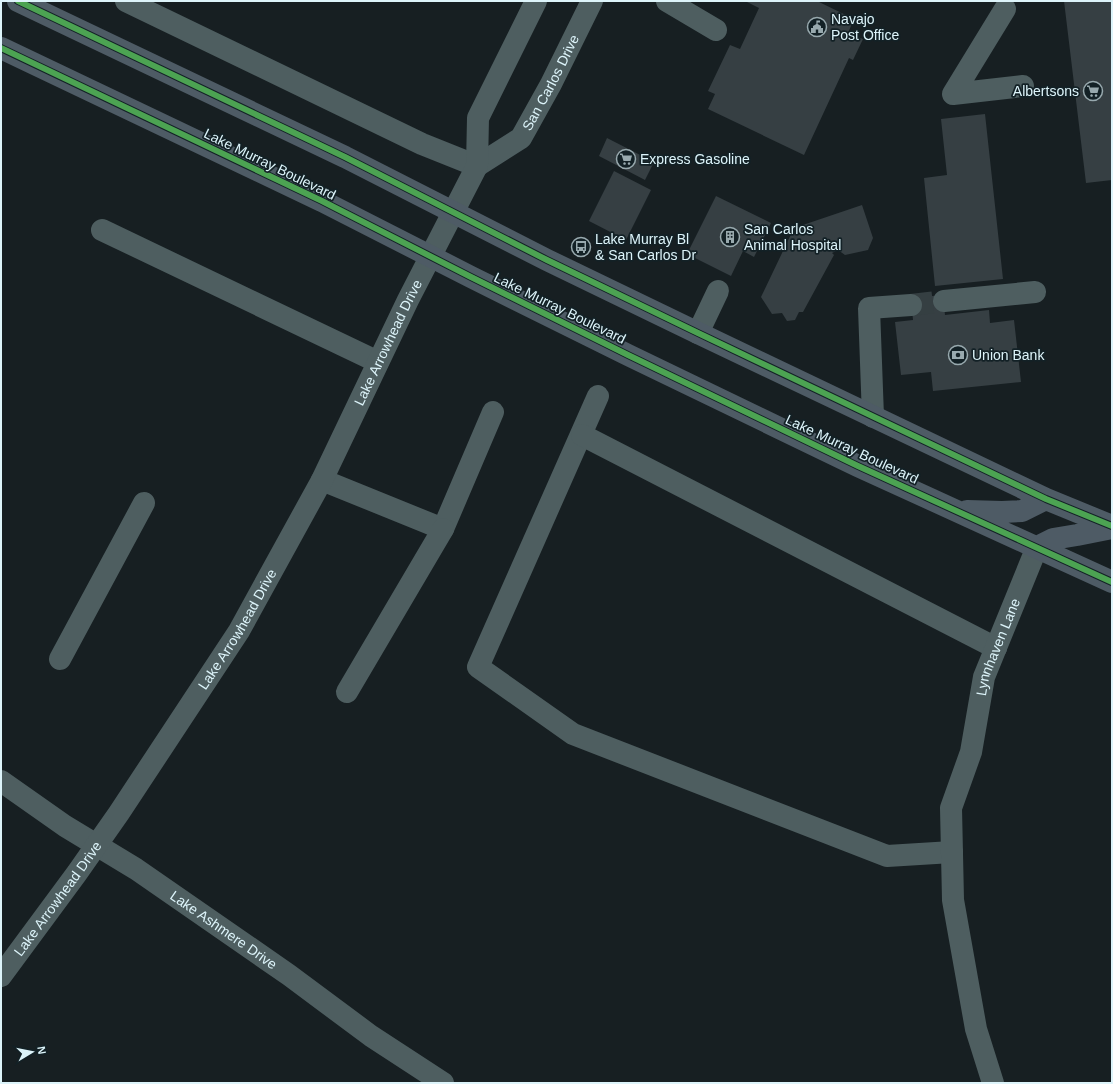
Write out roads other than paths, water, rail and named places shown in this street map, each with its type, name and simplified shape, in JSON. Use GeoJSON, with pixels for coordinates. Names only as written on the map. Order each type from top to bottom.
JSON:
{"type":"FeatureCollection","features":[{"type":"Feature","properties":{"kind":"main road"},"geometry":{"type":"LineString","coordinates":[[18,1],[345,158],[547,260],[698,333],[1046,499],[1112,527]]}},
{"type":"Feature","properties":{"kind":"main road","name":"Lake Murray Boulevard"},"geometry":{"type":"LineString","coordinates":[[1,48],[322,201],[430,257],[636,359],[858,466],[1112,582]]}},
{"type":"Feature","properties":{"kind":"main road"},"geometry":{"type":"LineString","coordinates":[[956,510],[1002,512],[1022,511],[1046,499]]}},
{"type":"Feature","properties":{"kind":"main road"},"geometry":{"type":"LineString","coordinates":[[1036,547],[1052,538],[1077,535],[1112,527]]}},
{"type":"Feature","properties":{"kind":"street"},"geometry":{"type":"LineString","coordinates":[[126,1],[148,6],[422,144],[477,166]]}},
{"type":"Feature","properties":{"kind":"street","name":"San Carlos Drive"},"geometry":{"type":"LineString","coordinates":[[430,257],[477,166],[478,118],[536,1]]}},
{"type":"Feature","properties":{"kind":"street","name":"San Carlos Drive"},"geometry":{"type":"LineString","coordinates":[[477,166],[521,138],[551,84],[592,1]]}},
{"type":"Feature","properties":{"kind":"street"},"geometry":{"type":"LineString","coordinates":[[667,1],[716,30]]}},
{"type":"Feature","properties":{"kind":"street"},"geometry":{"type":"LineString","coordinates":[[1005,9],[953,94],[1023,86]]}},
{"type":"Feature","properties":{"kind":"street"},"geometry":{"type":"LineString","coordinates":[[102,230],[378,362]]}},
{"type":"Feature","properties":{"kind":"street","name":"Lake Arrowhead Drive"},"geometry":{"type":"LineString","coordinates":[[1,976],[96,845],[239,631],[322,480],[430,257]]}},
{"type":"Feature","properties":{"kind":"street"},"geometry":{"type":"LineString","coordinates":[[698,333],[718,291]]}},
{"type":"Feature","properties":{"kind":"street"},"geometry":{"type":"LineString","coordinates":[[944,301],[1035,292]]}},
{"type":"Feature","properties":{"kind":"street"},"geometry":{"type":"LineString","coordinates":[[873,417],[869,308],[911,305]]}},
{"type":"Feature","properties":{"kind":"street"},"geometry":{"type":"LineString","coordinates":[[598,396],[478,667],[574,734],[581,737],[887,856],[952,852]]}},
{"type":"Feature","properties":{"kind":"street"},"geometry":{"type":"LineString","coordinates":[[347,692],[443,529],[494,412]]}},
{"type":"Feature","properties":{"kind":"street"},"geometry":{"type":"LineString","coordinates":[[582,435],[996,648]]}},
{"type":"Feature","properties":{"kind":"street"},"geometry":{"type":"LineString","coordinates":[[322,480],[443,529]]}},
{"type":"Feature","properties":{"kind":"street"},"geometry":{"type":"LineString","coordinates":[[60,659],[144,503]]}},
{"type":"Feature","properties":{"kind":"street","name":"Lynnhaven Lane"},"geometry":{"type":"LineString","coordinates":[[993,1083],[976,1029],[953,900],[952,808],[971,752],[984,677],[1036,547]]}},
{"type":"Feature","properties":{"kind":"street","name":"Lake Ashmere Drive"},"geometry":{"type":"LineString","coordinates":[[1,781],[66,826],[136,869],[289,975],[371,1036],[442,1083]]}},
{"type":"Feature","properties":{"kind":"tunnel"},"geometry":{"type":"LineString","coordinates":[[911,305],[944,301]]}},
{"type":"Feature","properties":{"kind":"place","name":"Navajo Post Office"},"geometry":{"type":"Point","coordinates":[817,27]}},
{"type":"Feature","properties":{"kind":"place","name":"Albertsons"},"geometry":{"type":"Point","coordinates":[1093,91]}},
{"type":"Feature","properties":{"kind":"place","name":"Express Gasoline"},"geometry":{"type":"Point","coordinates":[626,159]}},
{"type":"Feature","properties":{"kind":"place","name":"San Carlos Animal Hospital"},"geometry":{"type":"Point","coordinates":[730,237]}},
{"type":"Feature","properties":{"kind":"place","name":"Lake Murray Bl & San Carlos Dr"},"geometry":{"type":"Point","coordinates":[581,247]}},
{"type":"Feature","properties":{"kind":"place","name":"Union Bank"},"geometry":{"type":"Point","coordinates":[958,355]}}]}
